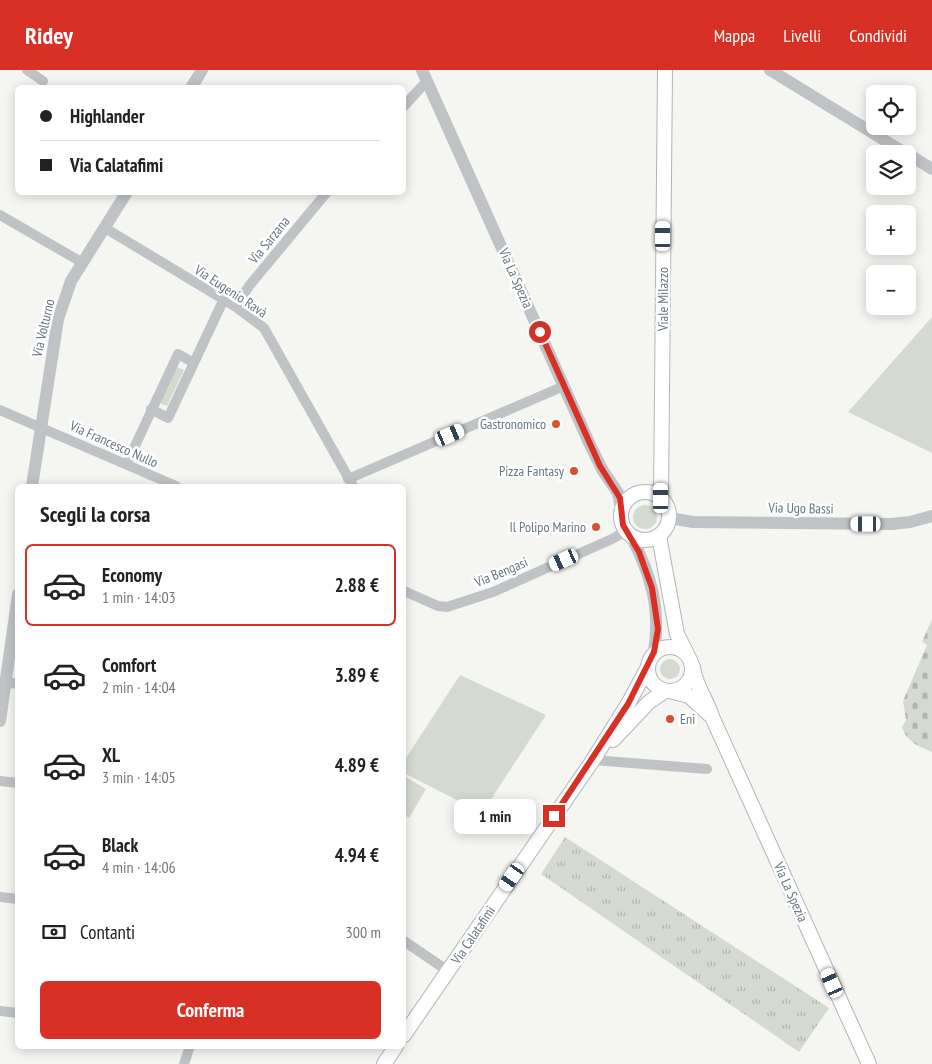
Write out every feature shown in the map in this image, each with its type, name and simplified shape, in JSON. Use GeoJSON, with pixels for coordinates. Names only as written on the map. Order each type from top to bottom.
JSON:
{"type":"FeatureCollection","features":[{"type":"Feature","properties":{"kind":"main road","name":"Viale Milazzo"},"geometry":{"type":"LineString","coordinates":[[661,498],[666,70]]}},
{"type":"Feature","properties":{"kind":"main road"},"geometry":{"type":"LineString","coordinates":[[622,513],[628,500],[641,493],[655,494],[666,504],[670,518],[668,525],[660,536],[645,540],[629,533]]}},
{"type":"Feature","properties":{"kind":"main road","name":"Via La Spezia"},"geometry":{"type":"LineString","coordinates":[[622,513],[629,533]]}},
{"type":"Feature","properties":{"kind":"main road","name":"Via La Spezia"},"geometry":{"type":"LineString","coordinates":[[660,536],[677,634],[690,661],[696,680],[710,706],[713,719],[869,1064]]}},
{"type":"Feature","properties":{"kind":"main road"},"geometry":{"type":"LineString","coordinates":[[654,652],[669,646],[680,648],[690,661],[691,676],[686,684],[679,689],[667,691]]}},
{"type":"Feature","properties":{"kind":"main road","name":"Via La Spezia"},"geometry":{"type":"LineString","coordinates":[[654,652],[648,667],[652,682],[667,691],[689,696],[713,719]]}},
{"type":"Feature","properties":{"kind":"main road","name":"Via Calatafimi"},"geometry":{"type":"LineString","coordinates":[[406,1032],[593,760],[628,704],[648,667]]}},
{"type":"Feature","properties":{"kind":"main road","name":"Via Calatafimi"},"geometry":{"type":"LineString","coordinates":[[593,760],[649,702],[667,691]]}},
{"type":"Feature","properties":{"kind":"main road"},"geometry":{"type":"LineString","coordinates":[[384,1064],[394,1049]]}},
{"type":"Feature","properties":{"kind":"street"},"geometry":{"type":"LineString","coordinates":[[26,70],[43,81]]}},
{"type":"Feature","properties":{"kind":"street"},"geometry":{"type":"LineString","coordinates":[[193,85],[202,70]]}},
{"type":"Feature","properties":{"kind":"street"},"geometry":{"type":"LineString","coordinates":[[770,70],[892,145]]}},
{"type":"Feature","properties":{"kind":"street"},"geometry":{"type":"LineString","coordinates":[[406,103],[424,75]]}},
{"type":"Feature","properties":{"kind":"street","name":"Via La Spezia"},"geometry":{"type":"LineString","coordinates":[[424,75],[600,466],[618,493],[622,513]]}},
{"type":"Feature","properties":{"kind":"street"},"geometry":{"type":"LineString","coordinates":[[916,159],[932,169]]}},
{"type":"Feature","properties":{"kind":"street","name":"Via Volturno"},"geometry":{"type":"LineString","coordinates":[[32,484],[58,319],[71,282],[125,195]]}},
{"type":"Feature","properties":{"kind":"street","name":"Via Sarzana"},"geometry":{"type":"LineString","coordinates":[[236,308],[265,266],[324,195]]}},
{"type":"Feature","properties":{"kind":"street"},"geometry":{"type":"LineString","coordinates":[[0,215],[83,263]]}},
{"type":"Feature","properties":{"kind":"street","name":"Via Eugenio Ravà"},"geometry":{"type":"LineString","coordinates":[[105,228],[236,308],[264,328],[350,483]]}},
{"type":"Feature","properties":{"kind":"street"},"geometry":{"type":"LineString","coordinates":[[151,409],[168,418],[223,301]]}},
{"type":"Feature","properties":{"kind":"street"},"geometry":{"type":"LineString","coordinates":[[127,463],[178,354],[194,363]]}},
{"type":"Feature","properties":{"kind":"street"},"geometry":{"type":"LineString","coordinates":[[350,483],[564,386]]}},
{"type":"Feature","properties":{"kind":"street","name":"Via Francesco Nullo"},"geometry":{"type":"LineString","coordinates":[[0,410],[127,463],[172,484]]}},
{"type":"Feature","properties":{"kind":"street","name":"Via Ugo Bassi"},"geometry":{"type":"LineString","coordinates":[[670,518],[693,522],[892,524],[917,521],[932,516]]}},
{"type":"Feature","properties":{"kind":"street","name":"Via La Spezia"},"geometry":{"type":"LineString","coordinates":[[629,533],[648,575],[656,607],[658,629],[654,652]]}},
{"type":"Feature","properties":{"kind":"street","name":"Via Bengasi"},"geometry":{"type":"LineString","coordinates":[[406,592],[438,606],[447,607],[493,592],[629,533]]}},
{"type":"Feature","properties":{"kind":"street"},"geometry":{"type":"LineString","coordinates":[[0,721],[11,683],[15,632]]}},
{"type":"Feature","properties":{"kind":"street"},"geometry":{"type":"LineString","coordinates":[[593,760],[707,768]]}},
{"type":"Feature","properties":{"kind":"street"},"geometry":{"type":"LineString","coordinates":[[0,781],[15,783]]}},
{"type":"Feature","properties":{"kind":"street"},"geometry":{"type":"LineString","coordinates":[[0,896],[15,898]]}},
{"type":"Feature","properties":{"kind":"street"},"geometry":{"type":"LineString","coordinates":[[406,943],[448,971]]}},
{"type":"Feature","properties":{"kind":"street"},"geometry":{"type":"LineString","coordinates":[[0,1011],[15,1013]]}},
{"type":"Feature","properties":{"kind":"street"},"geometry":{"type":"LineString","coordinates":[[184,1064],[189,1049]]}},
{"type":"Feature","properties":{"kind":"green space"},"geometry":{"type":"Polygon","coordinates":[[[932,317],[932,453],[848,412],[932,317]]]}},
{"type":"Feature","properties":{"kind":"green space"},"geometry":{"type":"Polygon","coordinates":[[[175,366],[184,370],[167,406],[159,403],[175,366]]]}},
{"type":"Feature","properties":{"kind":"green space"},"geometry":{"type":"Polygon","coordinates":[[[645,505],[654,508],[657,517],[654,526],[645,529],[636,526],[633,517],[636,508],[645,505]]]}},
{"type":"Feature","properties":{"kind":"green space"},"geometry":{"type":"Polygon","coordinates":[[[932,619],[932,752],[910,740],[902,727],[906,720],[903,701],[927,645],[922,642],[932,619]]]}},
{"type":"Feature","properties":{"kind":"green space"},"geometry":{"type":"Polygon","coordinates":[[[670,659],[677,662],[680,669],[677,676],[670,679],[663,676],[660,669],[663,662],[670,659]]]}},
{"type":"Feature","properties":{"kind":"green space"},"geometry":{"type":"Polygon","coordinates":[[[460,675],[546,715],[482,813],[406,774],[406,758],[460,675]]]}},
{"type":"Feature","properties":{"kind":"green space"},"geometry":{"type":"Polygon","coordinates":[[[406,777],[426,789],[409,818],[406,816],[406,777]]]}},
{"type":"Feature","properties":{"kind":"green space"},"geometry":{"type":"Polygon","coordinates":[[[565,837],[829,1008],[799,1052],[541,874],[565,837]]]}},
{"type":"Feature","properties":{"kind":"place","name":"Gastronomico"},"geometry":{"type":"Point","coordinates":[556,424]}},
{"type":"Feature","properties":{"kind":"place","name":"Pizza Fantasy"},"geometry":{"type":"Point","coordinates":[574,471]}},
{"type":"Feature","properties":{"kind":"place","name":"Il Polipo Marino"},"geometry":{"type":"Point","coordinates":[596,527]}},
{"type":"Feature","properties":{"kind":"place","name":"Eni"},"geometry":{"type":"Point","coordinates":[670,719]}},
{"type":"Feature","properties":{"kind":"route"},"geometry":{"type":"LineString","coordinates":[[540,332],[600,466],[618,493],[622,503],[623,525],[639,552],[652,588],[658,629],[654,652],[628,704],[593,760],[554,816]]}}]}
